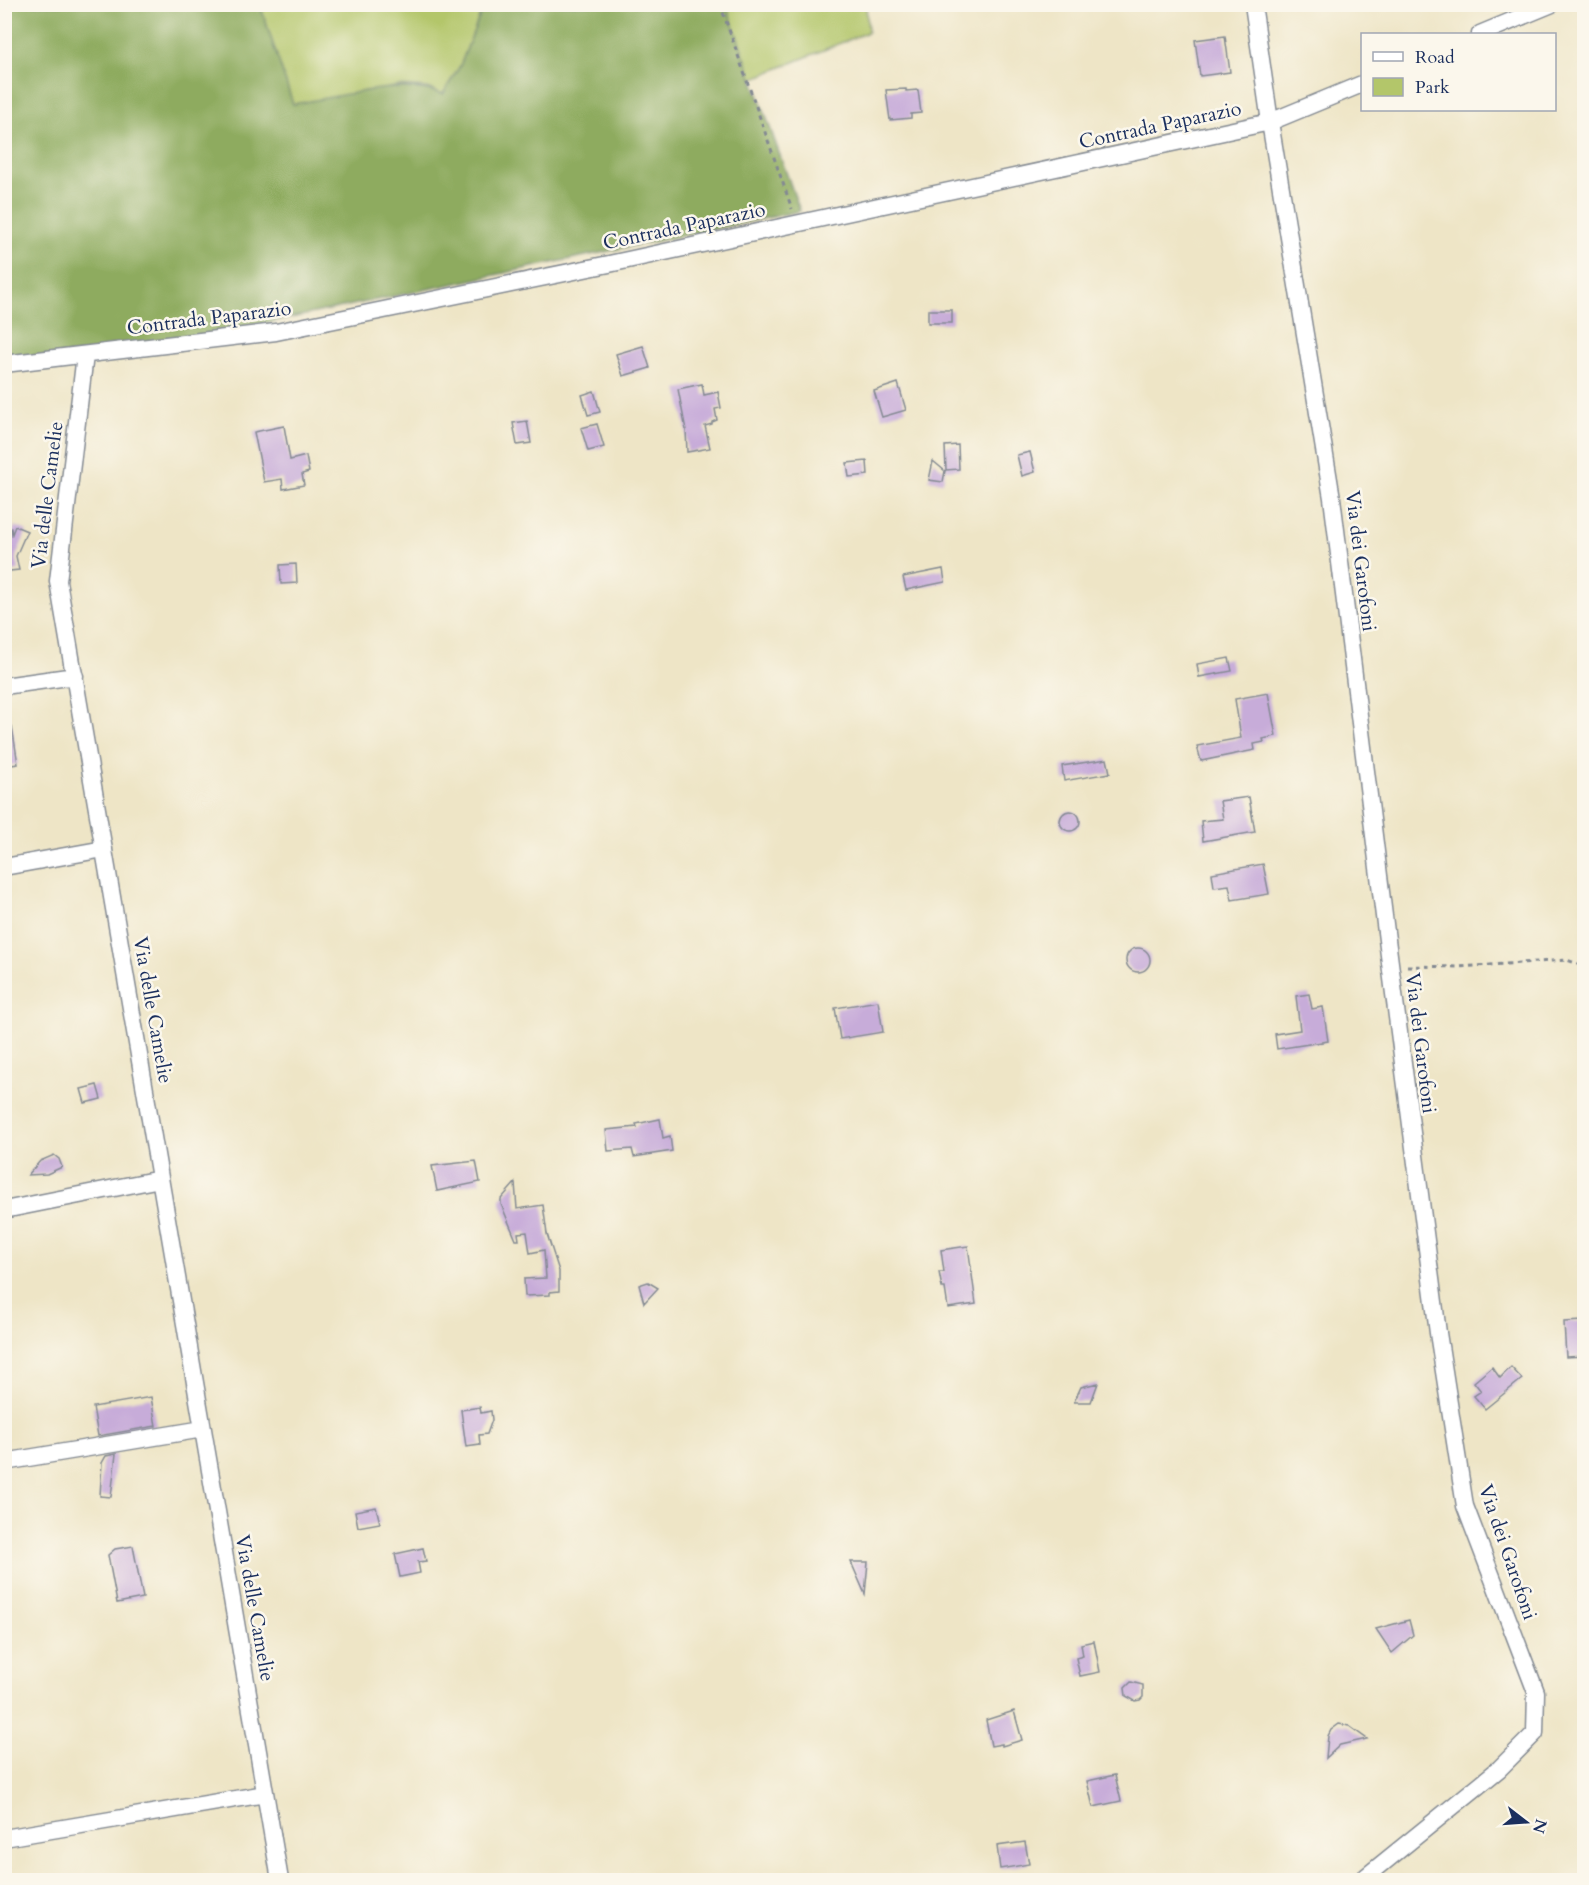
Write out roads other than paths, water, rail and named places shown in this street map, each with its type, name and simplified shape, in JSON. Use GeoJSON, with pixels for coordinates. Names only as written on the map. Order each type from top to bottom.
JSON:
{"type":"FeatureCollection","features":[{"type":"Feature","properties":{"kind":"street","name":"Via dei Garofoni"},"geometry":{"type":"LineString","coordinates":[[1253,4],[1270,123],[1332,498],[1438,1333],[1465,1506],[1536,1692],[1535,1733],[1499,1769],[1362,1881]]}},
{"type":"Feature","properties":{"kind":"street"},"geometry":{"type":"LineString","coordinates":[[1482,33],[1552,4]]}},
{"type":"Feature","properties":{"kind":"street","name":"Contrada Paparazio"},"geometry":{"type":"LineString","coordinates":[[4,364],[276,332],[1270,123],[1361,84]]}},
{"type":"Feature","properties":{"kind":"street","name":"Via delle Camelie"},"geometry":{"type":"LineString","coordinates":[[85,355],[58,581],[280,1881]]}},
{"type":"Feature","properties":{"kind":"street"},"geometry":{"type":"LineString","coordinates":[[4,686],[75,676]]}},
{"type":"Feature","properties":{"kind":"street"},"geometry":{"type":"LineString","coordinates":[[4,867],[104,849]]}},
{"type":"Feature","properties":{"kind":"street"},"geometry":{"type":"LineString","coordinates":[[4,1209],[160,1179]]}},
{"type":"Feature","properties":{"kind":"street"},"geometry":{"type":"LineString","coordinates":[[4,1462],[203,1429]]}},
{"type":"Feature","properties":{"kind":"street"},"geometry":{"type":"LineString","coordinates":[[4,1838],[265,1794]]}}]}
